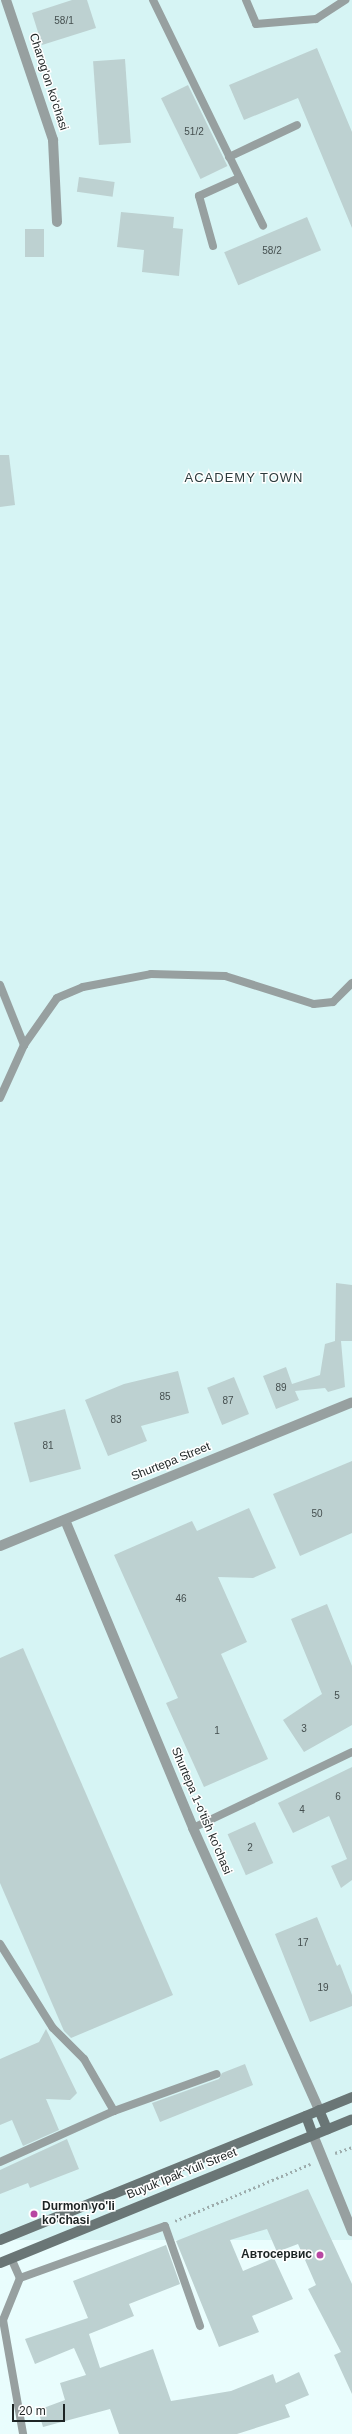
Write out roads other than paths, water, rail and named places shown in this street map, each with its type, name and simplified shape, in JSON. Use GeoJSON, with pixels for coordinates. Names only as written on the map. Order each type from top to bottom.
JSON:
{"type":"FeatureCollection","features":[{"type":"Feature","properties":{"kind":"main road","name":"Buyuk Ipak Yuli Street"},"geometry":{"type":"LineString","coordinates":[[0,2240],[352,2097]]}},
{"type":"Feature","properties":{"kind":"main road"},"geometry":{"type":"LineString","coordinates":[[319,2110],[327,2129]]}},
{"type":"Feature","properties":{"kind":"main road"},"geometry":{"type":"LineString","coordinates":[[306,2116],[313,2135]]}},
{"type":"Feature","properties":{"kind":"main road","name":"Buyuk Ipak Yuli Street"},"geometry":{"type":"LineString","coordinates":[[0,2263],[352,2119]]}},
{"type":"Feature","properties":{"kind":"street","name":"Charog'on ko'chasi"},"geometry":{"type":"LineString","coordinates":[[6,0],[53,140],[57,222]]}},
{"type":"Feature","properties":{"kind":"street","name":"Shurtepa Street"},"geometry":{"type":"LineString","coordinates":[[0,1546],[352,1402]]}},
{"type":"Feature","properties":{"kind":"street","name":"Shurtepa 1-o'tish ko'chasi"},"geometry":{"type":"LineString","coordinates":[[65,1520],[193,1828],[319,2110]]}},
{"type":"Feature","properties":{"kind":"street"},"geometry":{"type":"LineString","coordinates":[[313,2135],[352,2231]]}},
{"type":"Feature","properties":{"kind":"lane"},"geometry":{"type":"LineString","coordinates":[[153,0],[263,226]]}},
{"type":"Feature","properties":{"kind":"lane"},"geometry":{"type":"LineString","coordinates":[[246,0],[256,24],[316,19],[344,0]]}},
{"type":"Feature","properties":{"kind":"lane"},"geometry":{"type":"LineString","coordinates":[[229,157],[297,125]]}},
{"type":"Feature","properties":{"kind":"lane"},"geometry":{"type":"LineString","coordinates":[[213,246],[199,196],[239,178]]}},
{"type":"Feature","properties":{"kind":"lane"},"geometry":{"type":"LineString","coordinates":[[0,1098],[24,1045],[56,998],[83,987],[151,974],[225,976],[314,1004],[333,1002],[352,984]]}},
{"type":"Feature","properties":{"kind":"lane"},"geometry":{"type":"LineString","coordinates":[[0,984],[24,1045]]}},
{"type":"Feature","properties":{"kind":"lane"},"geometry":{"type":"LineString","coordinates":[[193,1828],[352,1752]]}},
{"type":"Feature","properties":{"kind":"lane"},"geometry":{"type":"LineString","coordinates":[[0,1944],[53,2028],[84,2059],[114,2111]]}},
{"type":"Feature","properties":{"kind":"lane"},"geometry":{"type":"LineString","coordinates":[[0,2162],[114,2111],[217,2074]]}},
{"type":"Feature","properties":{"kind":"lane"},"geometry":{"type":"LineString","coordinates":[[20,2278],[165,2226],[200,2326]]}},
{"type":"Feature","properties":{"kind":"lane"},"geometry":{"type":"LineString","coordinates":[[11,2258],[20,2278],[3,2320],[23,2434]]}},
{"type":"Feature","properties":{"kind":"place","name":"Durmon yo'li ko'chasi"},"geometry":{"type":"Point","coordinates":[34,2214]}},
{"type":"Feature","properties":{"kind":"place","name":"Автосервис"},"geometry":{"type":"Point","coordinates":[320,2255]}},
{"type":"Feature","properties":{"kind":"district","name":"ACADEMY TOWN"},"geometry":{"type":"Point","coordinates":[244,478]}}]}
